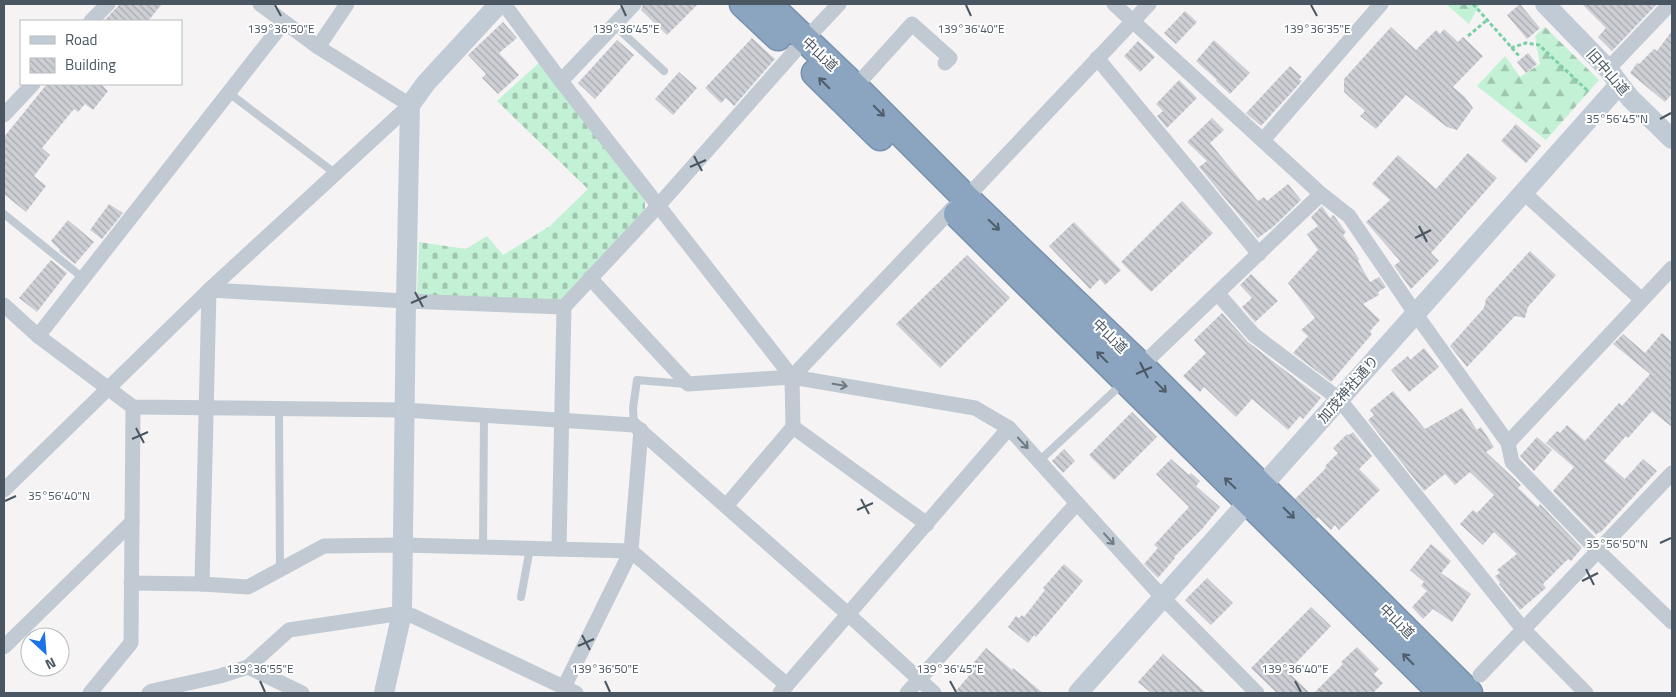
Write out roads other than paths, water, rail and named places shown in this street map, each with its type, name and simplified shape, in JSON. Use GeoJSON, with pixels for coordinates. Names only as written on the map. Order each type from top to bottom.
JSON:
{"type":"FeatureCollection","features":[{"type":"Feature","properties":{"kind":"highway","name":"中山道"},"geometry":{"type":"LineString","coordinates":[[743,4],[855,87],[959,203]]}},
{"type":"Feature","properties":{"kind":"highway","name":"中山道"},"geometry":{"type":"LineString","coordinates":[[768,4],[799,46],[1255,494],[1442,693]]}},
{"type":"Feature","properties":{"kind":"highway","name":"中山道"},"geometry":{"type":"LineString","coordinates":[[1255,494],[1475,684]]}},
{"type":"Feature","properties":{"kind":"street"},"geometry":{"type":"LineString","coordinates":[[92,20],[108,4]]}},
{"type":"Feature","properties":{"kind":"street"},"geometry":{"type":"LineString","coordinates":[[260,4],[318,47],[410,105]]}},
{"type":"Feature","properties":{"kind":"street"},"geometry":{"type":"LineString","coordinates":[[318,47],[347,4]]}},
{"type":"Feature","properties":{"kind":"street"},"geometry":{"type":"LineString","coordinates":[[4,490],[210,290],[410,105],[426,83],[499,4]]}},
{"type":"Feature","properties":{"kind":"street"},"geometry":{"type":"LineString","coordinates":[[504,4],[561,81],[792,377],[793,427],[726,506]]}},
{"type":"Feature","properties":{"kind":"street"},"geometry":{"type":"LineString","coordinates":[[561,81],[634,4]]}},
{"type":"Feature","properties":{"kind":"street"},"geometry":{"type":"LineString","coordinates":[[559,549],[564,307],[658,206],[838,4]]}},
{"type":"Feature","properties":{"kind":"street"},"geometry":{"type":"LineString","coordinates":[[1114,4],[1321,194],[1349,216],[1508,444],[1512,462],[1598,551],[1672,622]]}},
{"type":"Feature","properties":{"kind":"street"},"geometry":{"type":"LineString","coordinates":[[792,377],[1149,4]]}},
{"type":"Feature","properties":{"kind":"street"},"geometry":{"type":"LineString","coordinates":[[1263,140],[1381,4]]}},
{"type":"Feature","properties":{"kind":"street","name":"旧中山道"},"geometry":{"type":"LineString","coordinates":[[1545,4],[1608,69],[1619,85],[1672,139]]}},
{"type":"Feature","properties":{"kind":"street"},"geometry":{"type":"LineString","coordinates":[[1608,69],[1670,4]]}},
{"type":"Feature","properties":{"kind":"street"},"geometry":{"type":"LineString","coordinates":[[38,336],[284,22]]}},
{"type":"Feature","properties":{"kind":"street"},"geometry":{"type":"LineString","coordinates":[[855,87],[912,24],[950,58],[945,63]]}},
{"type":"Feature","properties":{"kind":"street"},"geometry":{"type":"LineString","coordinates":[[1097,58],[1259,254]]}},
{"type":"Feature","properties":{"kind":"street"},"geometry":{"type":"LineString","coordinates":[[4,115],[32,85]]}},
{"type":"Feature","properties":{"kind":"street","name":"加茂神社通り"},"geometry":{"type":"LineString","coordinates":[[1078,693],[1619,85]]}},
{"type":"Feature","properties":{"kind":"street"},"geometry":{"type":"LineString","coordinates":[[384,693],[402,613],[410,105]]}},
{"type":"Feature","properties":{"kind":"street"},"geometry":{"type":"LineString","coordinates":[[1523,192],[1642,300]]}},
{"type":"Feature","properties":{"kind":"street"},"geometry":{"type":"LineString","coordinates":[[1133,373],[1321,194]]}},
{"type":"Feature","properties":{"kind":"street"},"geometry":{"type":"LineString","coordinates":[[1508,444],[1672,268]]}},
{"type":"Feature","properties":{"kind":"street"},"geometry":{"type":"LineString","coordinates":[[590,278],[688,384],[792,377],[975,408],[1009,428],[1163,598],[1251,691]]}},
{"type":"Feature","properties":{"kind":"street"},"geometry":{"type":"LineString","coordinates":[[210,290],[406,301],[564,307]]}},
{"type":"Feature","properties":{"kind":"street"},"geometry":{"type":"LineString","coordinates":[[202,584],[210,290]]}},
{"type":"Feature","properties":{"kind":"street"},"geometry":{"type":"LineString","coordinates":[[1218,294],[1254,335],[1339,400],[1523,629],[1586,693]]}},
{"type":"Feature","properties":{"kind":"street"},"geometry":{"type":"LineString","coordinates":[[4,305],[38,336],[133,407],[404,410],[562,420],[637,428],[849,615],[934,693]]}},
{"type":"Feature","properties":{"kind":"street"},"geometry":{"type":"LineString","coordinates":[[90,693],[131,643],[133,407]]}},
{"type":"Feature","properties":{"kind":"street"},"geometry":{"type":"LineString","coordinates":[[793,427],[927,524]]}},
{"type":"Feature","properties":{"kind":"street"},"geometry":{"type":"LineString","coordinates":[[149,693],[220,676],[248,667],[289,630],[402,613],[413,616],[570,690],[631,551],[637,428]]}},
{"type":"Feature","properties":{"kind":"street"},"geometry":{"type":"LineString","coordinates":[[131,583],[248,587],[324,546],[402,545],[631,551],[783,689],[1009,428]]}},
{"type":"Feature","properties":{"kind":"street"},"geometry":{"type":"LineString","coordinates":[[1475,684],[1523,629],[1672,473]]}},
{"type":"Feature","properties":{"kind":"street"},"geometry":{"type":"LineString","coordinates":[[907,693],[1077,503]]}},
{"type":"Feature","properties":{"kind":"street"},"geometry":{"type":"LineString","coordinates":[[4,647],[132,522]]}},
{"type":"Feature","properties":{"kind":"street"},"geometry":{"type":"LineString","coordinates":[[248,667],[302,693]]}},
{"type":"Feature","properties":{"kind":"lane"},"geometry":{"type":"LineString","coordinates":[[614,24],[664,71]]}},
{"type":"Feature","properties":{"kind":"lane"},"geometry":{"type":"LineString","coordinates":[[229,93],[336,174]]}},
{"type":"Feature","properties":{"kind":"lane"},"geometry":{"type":"LineString","coordinates":[[4,214],[83,278]]}},
{"type":"Feature","properties":{"kind":"lane"},"geometry":{"type":"LineString","coordinates":[[1039,461],[1133,373]]}},
{"type":"Feature","properties":{"kind":"lane"},"geometry":{"type":"LineString","coordinates":[[637,428],[633,408],[637,380],[688,384]]}},
{"type":"Feature","properties":{"kind":"lane"},"geometry":{"type":"LineString","coordinates":[[279,408],[280,570]]}},
{"type":"Feature","properties":{"kind":"lane"},"geometry":{"type":"LineString","coordinates":[[483,547],[484,416]]}},
{"type":"Feature","properties":{"kind":"lane"},"geometry":{"type":"LineString","coordinates":[[521,597],[530,548]]}}]}
